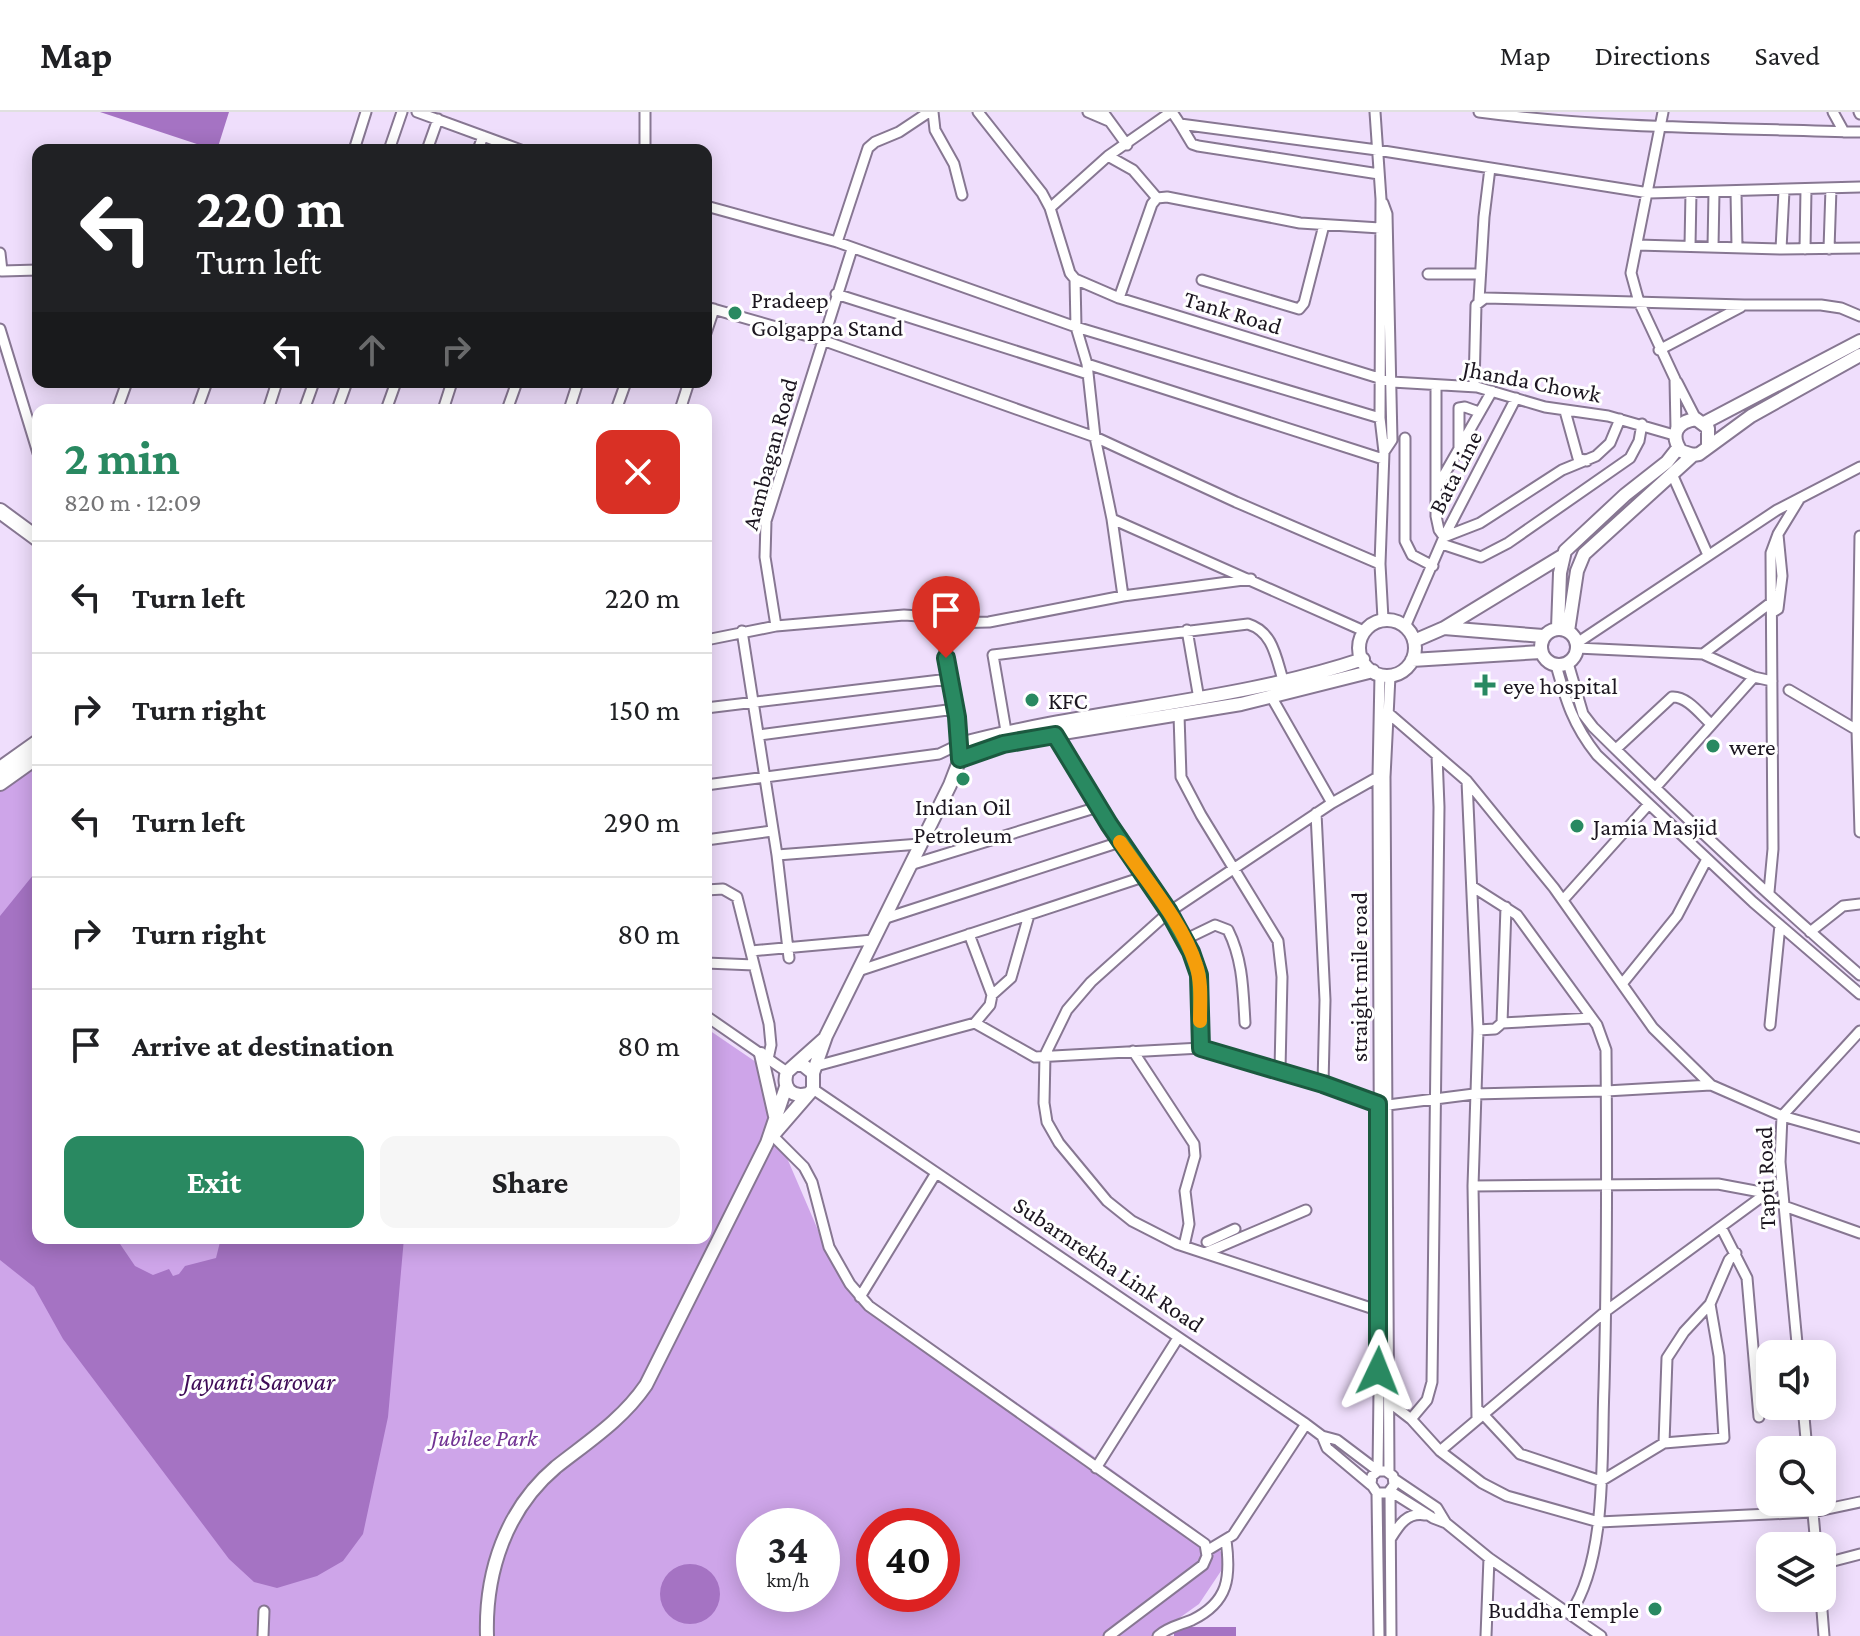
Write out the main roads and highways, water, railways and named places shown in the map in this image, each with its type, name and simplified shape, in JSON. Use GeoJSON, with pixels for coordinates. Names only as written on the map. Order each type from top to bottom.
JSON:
{"type":"FeatureCollection","features":[{"type":"Feature","properties":{"kind":"highway"},"geometry":{"type":"LineString","coordinates":[[0,511],[32,535]]}},
{"type":"Feature","properties":{"kind":"highway"},"geometry":{"type":"LineString","coordinates":[[0,523],[32,547]]}},
{"type":"Feature","properties":{"kind":"highway"},"geometry":{"type":"LineString","coordinates":[[0,769],[32,746]]}},
{"type":"Feature","properties":{"kind":"highway"},"geometry":{"type":"LineString","coordinates":[[0,783],[32,760]]}},
{"type":"Feature","properties":{"kind":"main road"},"geometry":{"type":"LineString","coordinates":[[1414,641],[1444,628],[1562,556],[1625,495],[1667,462],[1685,421],[1700,421],[1860,341]]}},
{"type":"Feature","properties":{"kind":"main road"},"geometry":{"type":"LineString","coordinates":[[1676,437],[1686,454],[1699,454],[1751,416],[1860,355]]}},
{"type":"Feature","properties":{"kind":"main road"},"geometry":{"type":"LineString","coordinates":[[1700,421],[1710,435],[1708,445]]}},
{"type":"Feature","properties":{"kind":"main road"},"geometry":{"type":"LineString","coordinates":[[1563,630],[1584,554],[1693,455]]}},
{"type":"Feature","properties":{"kind":"main road"},"geometry":{"type":"LineString","coordinates":[[1543,636],[1541,652],[1546,660],[1562,664],[1576,654],[1577,646],[1563,630],[1562,556]]}},
{"type":"Feature","properties":{"kind":"main road"},"geometry":{"type":"LineString","coordinates":[[960,759],[1003,744],[1272,698],[1381,674],[1402,673],[1412,660],[1414,641],[1405,627],[1396,621],[1383,619],[1373,622],[1364,631],[1360,644],[1363,659],[1381,674]]}},
{"type":"Feature","properties":{"kind":"main road"},"geometry":{"type":"LineString","coordinates":[[1444,628],[1543,636],[1563,630]]}},
{"type":"Feature","properties":{"kind":"main road"},"geometry":{"type":"LineString","coordinates":[[1412,660],[1541,652]]}},
{"type":"Feature","properties":{"kind":"main road"},"geometry":{"type":"LineString","coordinates":[[770,1139],[815,1081],[815,1069],[826,1036],[950,785],[960,759],[960,744],[1006,731],[1284,683],[1363,659]]}},
{"type":"Feature","properties":{"kind":"main road"},"geometry":{"type":"LineString","coordinates":[[810,1091],[799,1096],[791,1093],[784,1079],[826,1036]]}},
{"type":"Feature","properties":{"kind":"main road"},"geometry":{"type":"LineString","coordinates":[[764,1056],[775,1119]]}},
{"type":"Feature","properties":{"kind":"main road"},"geometry":{"type":"LineString","coordinates":[[792,1068],[803,1065],[815,1069]]}},
{"type":"Feature","properties":{"kind":"main road"},"geometry":{"type":"LineString","coordinates":[[487,1636],[494,1560],[517,1512],[535,1487],[620,1418],[646,1385],[770,1139],[786,1087]]}},
{"type":"Feature","properties":{"kind":"water"},"geometry":{"type":"Polygon","coordinates":[[[100,112],[229,112],[219,144],[197,144],[100,112]]]}},
{"type":"Feature","properties":{"kind":"water","name":"Jayanti Sarovar"},"geometry":{"type":"Polygon","coordinates":[[[32,876],[32,1244],[120,1244],[135,1266],[153,1275],[169,1269],[173,1276],[185,1266],[216,1258],[220,1244],[403,1244],[388,1417],[363,1534],[343,1561],[317,1576],[277,1588],[254,1582],[229,1559],[63,1339],[34,1287],[0,1260],[0,916],[32,876]]]}},
{"type":"Feature","properties":{"kind":"water"},"geometry":{"type":"Polygon","coordinates":[[[690,1564],[711,1573],[720,1594],[711,1615],[690,1624],[669,1615],[660,1594],[669,1573],[690,1564]]]}},
{"type":"Feature","properties":{"kind":"water"},"geometry":{"type":"Polygon","coordinates":[[[1174,1627],[1236,1627],[1236,1636],[1174,1636],[1174,1627]]]}},
{"type":"Feature","properties":{"kind":"place","name":"Pradeep Golgappa Stand"},"geometry":{"type":"Point","coordinates":[735,313]}},
{"type":"Feature","properties":{"kind":"place","name":"eye hospital"},"geometry":{"type":"Point","coordinates":[1485,685]}},
{"type":"Feature","properties":{"kind":"place","name":"KFC"},"geometry":{"type":"Point","coordinates":[1032,700]}},
{"type":"Feature","properties":{"kind":"place","name":"were"},"geometry":{"type":"Point","coordinates":[1713,746]}},
{"type":"Feature","properties":{"kind":"place","name":"Indian Oil Petroleum"},"geometry":{"type":"Point","coordinates":[963,779]}},
{"type":"Feature","properties":{"kind":"place","name":"Jamia Masjid"},"geometry":{"type":"Point","coordinates":[1577,826]}},
{"type":"Feature","properties":{"kind":"place","name":"Buddha Temple"},"geometry":{"type":"Point","coordinates":[1655,1609]}},
{"type":"Feature","properties":{"kind":"park label","name":"Jubilee Park"},"geometry":{"type":"Point","coordinates":[484,1437]}}]}
